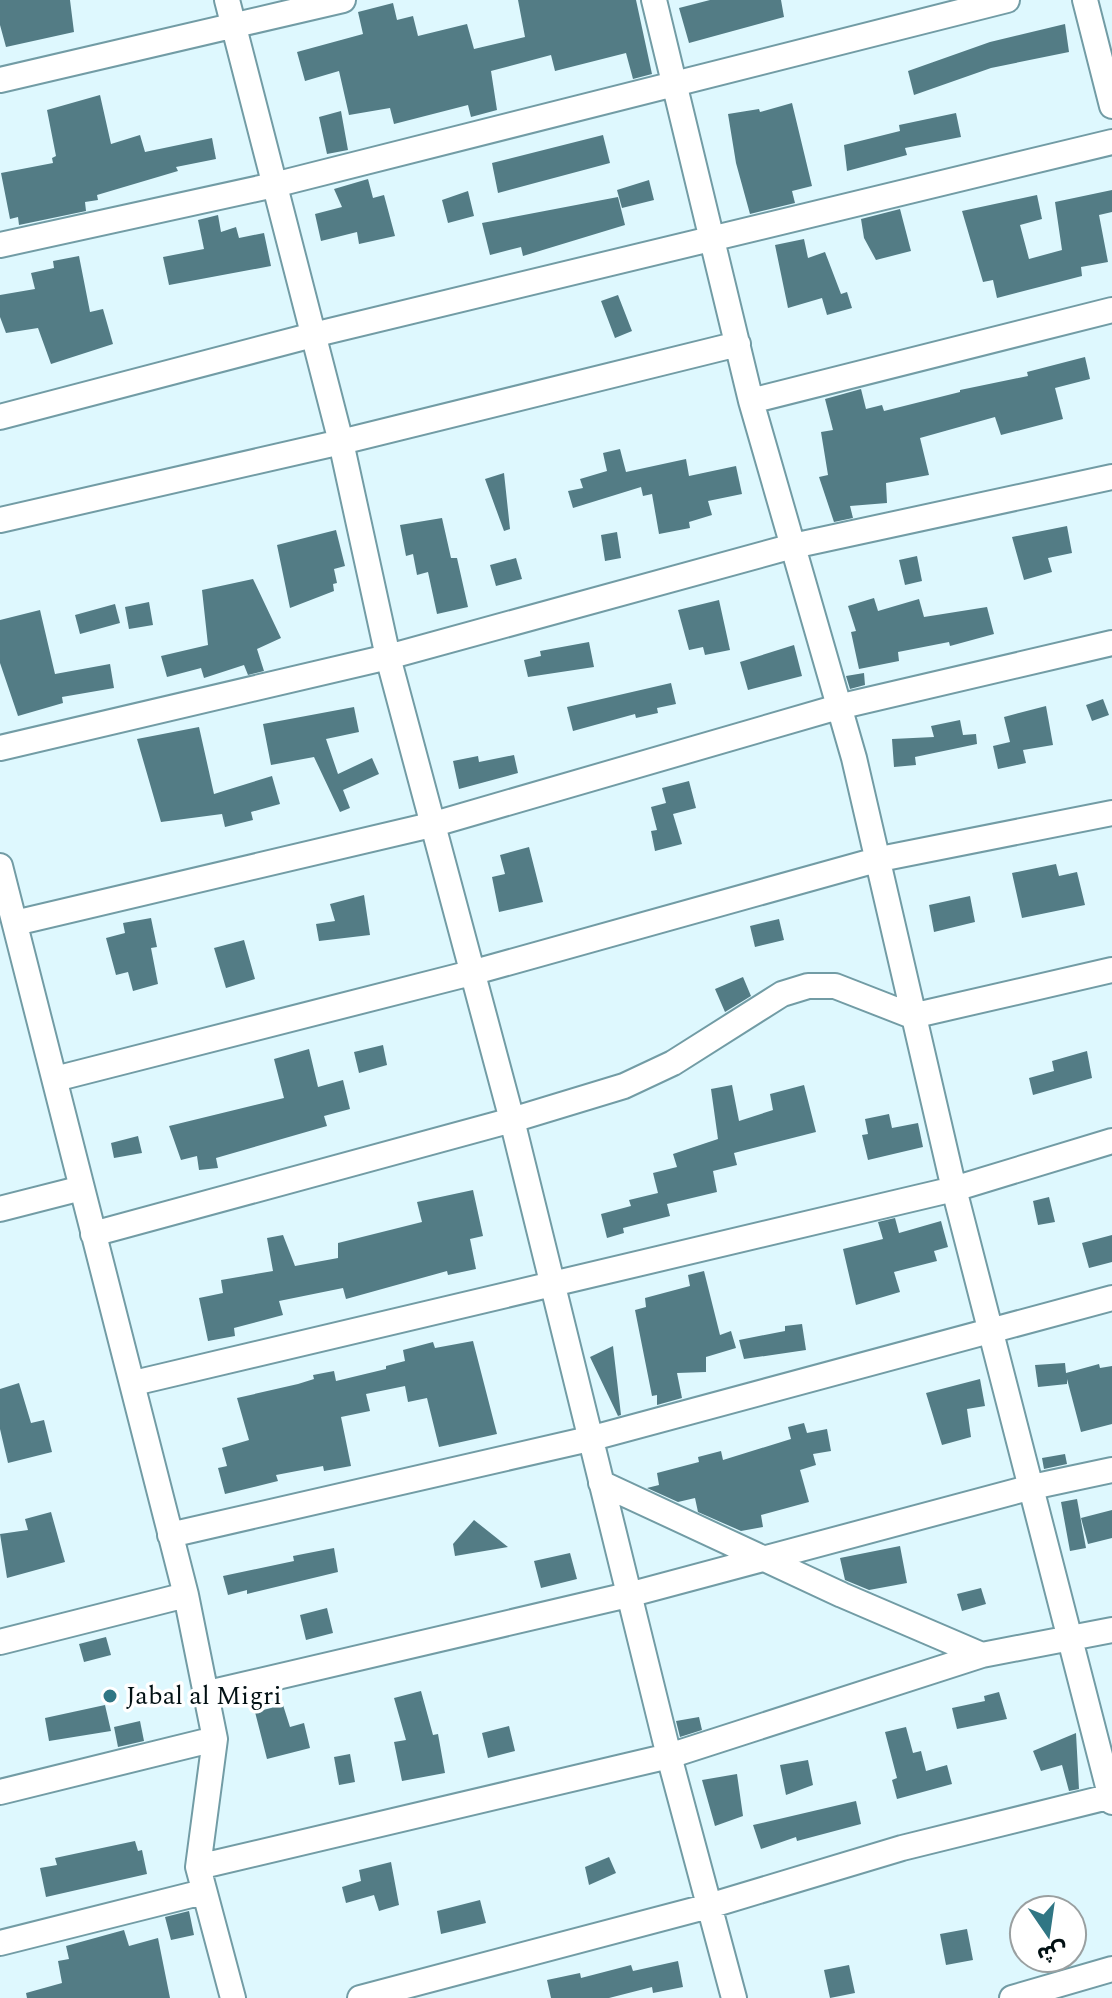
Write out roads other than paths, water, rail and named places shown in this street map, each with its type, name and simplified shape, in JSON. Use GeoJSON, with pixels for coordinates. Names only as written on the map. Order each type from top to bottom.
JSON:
{"type":"FeatureCollection","features":[{"type":"Feature","properties":{"kind":"street"},"geometry":{"type":"LineString","coordinates":[[227,0],[341,442],[388,657],[512,1120],[589,1439],[632,1594],[669,1756],[734,1998]]}},
{"type":"Feature","properties":{"kind":"street"},"geometry":{"type":"LineString","coordinates":[[0,80],[343,0]]}},
{"type":"Feature","properties":{"kind":"street"},"geometry":{"type":"LineString","coordinates":[[360,1998],[709,1906],[902,1848],[1112,1798],[994,1331],[954,1189],[912,1016],[880,859],[751,401],[654,0]]}},
{"type":"Feature","properties":{"kind":"street"},"geometry":{"type":"LineString","coordinates":[[0,245],[274,185],[1007,0]]}},
{"type":"Feature","properties":{"kind":"street"},"geometry":{"type":"LineString","coordinates":[[1085,0],[1112,106]]}},
{"type":"Feature","properties":{"kind":"street"},"geometry":{"type":"LineString","coordinates":[[0,417],[313,335],[1112,142]]}},
{"type":"Feature","properties":{"kind":"street"},"geometry":{"type":"LineString","coordinates":[[751,401],[1112,310]]}},
{"type":"Feature","properties":{"kind":"street"},"geometry":{"type":"LineString","coordinates":[[0,520],[341,442],[738,344]]}},
{"type":"Feature","properties":{"kind":"street"},"geometry":{"type":"LineString","coordinates":[[0,748],[388,657],[793,546],[1112,477]]}},
{"type":"Feature","properties":{"kind":"street"},"geometry":{"type":"LineString","coordinates":[[15,923],[431,825],[838,707],[1112,643]]}},
{"type":"Feature","properties":{"kind":"street"},"geometry":{"type":"LineString","coordinates":[[55,1079],[471,973],[880,859],[1112,813]]}},
{"type":"Feature","properties":{"kind":"street"},"geometry":{"type":"LineString","coordinates":[[0,866],[186,1595],[215,1739],[198,1867],[233,1998]]}},
{"type":"Feature","properties":{"kind":"street"},"geometry":{"type":"LineString","coordinates":[[93,1234],[512,1120],[624,1086],[673,1063],[782,994],[808,986],[835,986],[912,1016],[1112,970]]}},
{"type":"Feature","properties":{"kind":"street"},"geometry":{"type":"LineString","coordinates":[[134,1383],[550,1282],[954,1189],[1112,1141]]}},
{"type":"Feature","properties":{"kind":"street"},"geometry":{"type":"LineString","coordinates":[[0,1209],[82,1188]]}},
{"type":"Feature","properties":{"kind":"street"},"geometry":{"type":"LineString","coordinates":[[170,1535],[589,1439],[1112,1298]]}},
{"type":"Feature","properties":{"kind":"street"},"geometry":{"type":"LineString","coordinates":[[204,1694],[632,1594],[1032,1487],[1112,1470]]}},
{"type":"Feature","properties":{"kind":"street"},"geometry":{"type":"LineString","coordinates":[[601,1483],[842,1595],[982,1655]]}},
{"type":"Feature","properties":{"kind":"street"},"geometry":{"type":"LineString","coordinates":[[0,1642],[186,1595]]}},
{"type":"Feature","properties":{"kind":"street"},"geometry":{"type":"LineString","coordinates":[[198,1867],[669,1756],[982,1655],[1112,1630]]}},
{"type":"Feature","properties":{"kind":"street"},"geometry":{"type":"LineString","coordinates":[[0,1792],[215,1739]]}},
{"type":"Feature","properties":{"kind":"street"},"geometry":{"type":"LineString","coordinates":[[0,1943],[203,1892]]}},
{"type":"Feature","properties":{"kind":"street"},"geometry":{"type":"LineString","coordinates":[[1012,1998],[1112,1969]]}},
{"type":"Feature","properties":{"kind":"place","name":"Jabal al Migri"},"geometry":{"type":"Point","coordinates":[110,1696]}}]}
